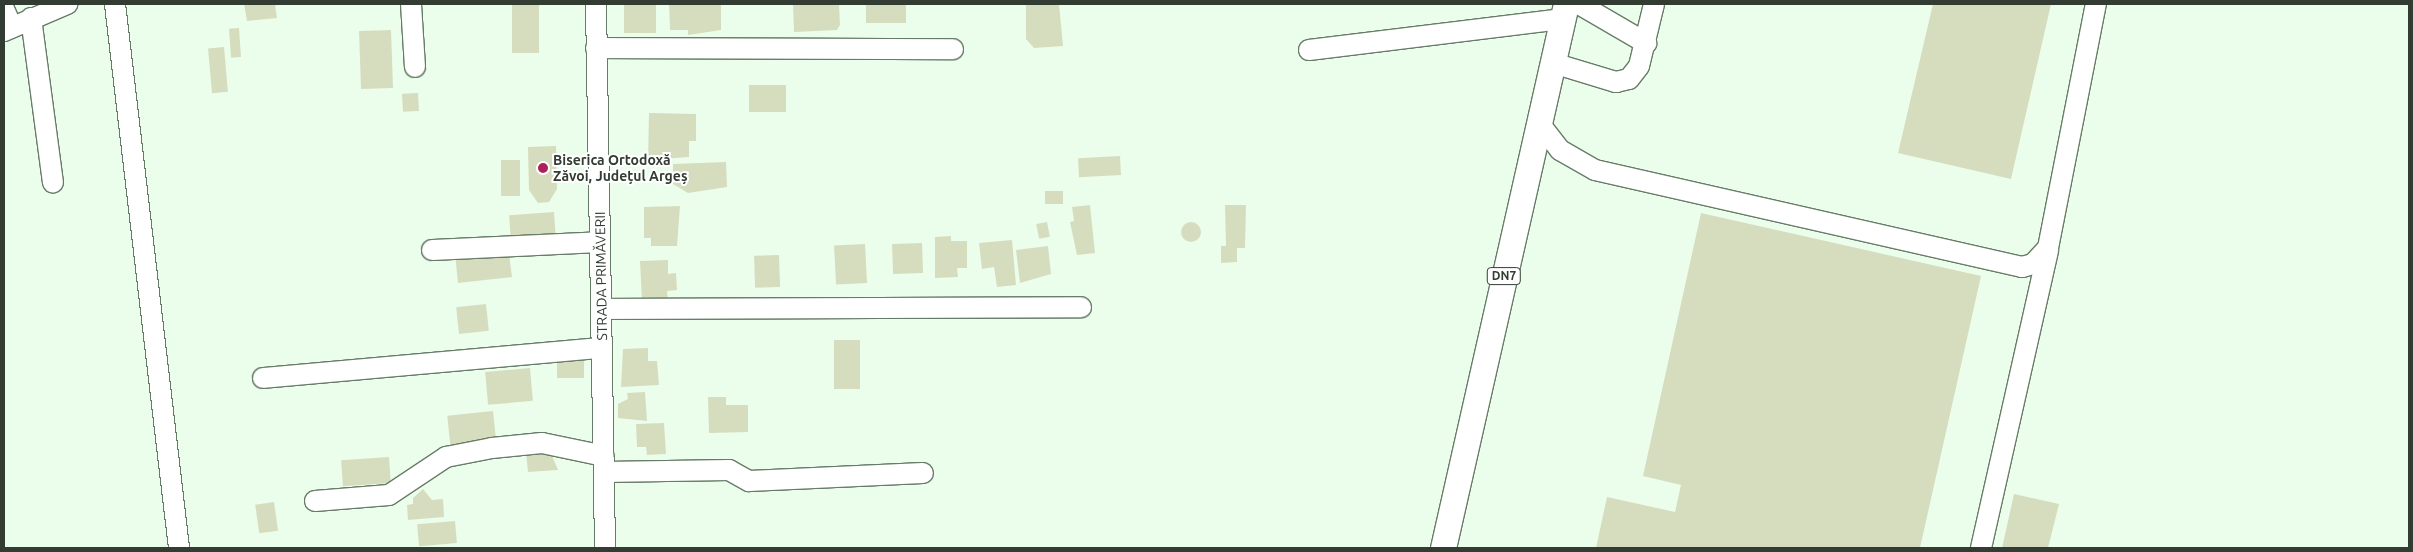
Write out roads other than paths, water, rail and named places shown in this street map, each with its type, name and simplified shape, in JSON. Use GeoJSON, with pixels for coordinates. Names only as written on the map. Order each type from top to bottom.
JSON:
{"type":"FeatureCollection","features":[{"type":"Feature","properties":{"kind":"main road","name":"DN7"},"geometry":{"type":"LineString","coordinates":[[1442,548],[1553,63],[1569,9]]}},
{"type":"Feature","properties":{"kind":"street"},"geometry":{"type":"LineString","coordinates":[[6,22],[31,18],[67,4]]}},
{"type":"Feature","properties":{"kind":"street"},"geometry":{"type":"LineString","coordinates":[[116,4],[179,548]]}},
{"type":"Feature","properties":{"kind":"street"},"geometry":{"type":"LineString","coordinates":[[411,4],[414,67]]}},
{"type":"Feature","properties":{"kind":"street","name":"STRADA PRIMĂVERII"},"geometry":{"type":"LineString","coordinates":[[596,4],[605,548]]}},
{"type":"Feature","properties":{"kind":"street"},"geometry":{"type":"LineString","coordinates":[[1553,63],[1616,82],[1630,80],[1646,43],[1654,4]]}},
{"type":"Feature","properties":{"kind":"street"},"geometry":{"type":"LineString","coordinates":[[1981,548],[2048,248],[2096,4]]}},
{"type":"Feature","properties":{"kind":"street"},"geometry":{"type":"LineString","coordinates":[[1309,50],[1569,9],[1646,43]]}},
{"type":"Feature","properties":{"kind":"street"},"geometry":{"type":"LineString","coordinates":[[31,18],[53,182]]}},
{"type":"Feature","properties":{"kind":"street"},"geometry":{"type":"LineString","coordinates":[[596,48],[953,49]]}},
{"type":"Feature","properties":{"kind":"street"},"geometry":{"type":"LineString","coordinates":[[1539,123],[1560,150],[1595,170],[2022,267],[2041,260],[2048,248]]}},
{"type":"Feature","properties":{"kind":"street"},"geometry":{"type":"LineString","coordinates":[[432,250],[600,242]]}},
{"type":"Feature","properties":{"kind":"street"},"geometry":{"type":"LineString","coordinates":[[2022,267],[2038,292]]}},
{"type":"Feature","properties":{"kind":"street"},"geometry":{"type":"LineString","coordinates":[[602,310],[1081,307]]}},
{"type":"Feature","properties":{"kind":"street"},"geometry":{"type":"LineString","coordinates":[[263,378],[602,348]]}},
{"type":"Feature","properties":{"kind":"street"},"geometry":{"type":"LineString","coordinates":[[315,501],[389,495],[446,457],[492,448],[542,443],[604,464],[728,470],[749,481],[923,473]]}},
{"type":"Feature","properties":{"kind":"place","name":"Biserica Ortodoxă Zăvoi, Județul Argeș"},"geometry":{"type":"Point","coordinates":[543,168]}}]}
